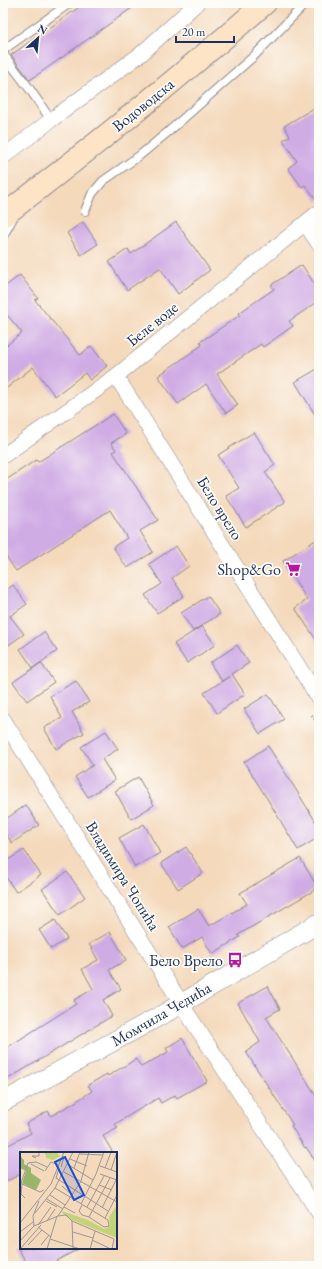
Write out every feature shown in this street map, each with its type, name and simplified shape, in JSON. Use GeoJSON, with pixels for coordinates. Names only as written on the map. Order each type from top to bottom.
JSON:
{"type":"FeatureCollection","features":[{"type":"Feature","properties":{"kind":"main road","name":"Водоводска"},"geometry":{"type":"LineString","coordinates":[[11,210],[202,57],[265,3]]}},
{"type":"Feature","properties":{"kind":"street"},"geometry":{"type":"LineString","coordinates":[[3,157],[140,54],[197,3]]}},
{"type":"Feature","properties":{"kind":"street","name":"Беле воде"},"geometry":{"type":"LineString","coordinates":[[3,456],[116,376],[319,212]]}},
{"type":"Feature","properties":{"kind":"street"},"geometry":{"type":"LineString","coordinates":[[305,223],[319,244]]}},
{"type":"Feature","properties":{"kind":"street","name":"Бело врело"},"geometry":{"type":"LineString","coordinates":[[116,376],[319,699]]}},
{"type":"Feature","properties":{"kind":"street","name":"Владимира Чопића"},"geometry":{"type":"LineString","coordinates":[[3,719],[181,1003],[319,1212]]}},
{"type":"Feature","properties":{"kind":"street","name":"Момчила Чедића"},"geometry":{"type":"LineString","coordinates":[[3,1102],[181,1003],[319,923]]}},
{"type":"Feature","properties":{"kind":"lane"},"geometry":{"type":"LineString","coordinates":[[3,50],[70,3]]}},
{"type":"Feature","properties":{"kind":"lane"},"geometry":{"type":"LineString","coordinates":[[85,211],[92,194],[103,181],[139,156],[168,132],[254,56],[306,3]]}},
{"type":"Feature","properties":{"kind":"lane"},"geometry":{"type":"LineString","coordinates":[[3,54],[51,120]]}},
{"type":"Feature","properties":{"kind":"lane","name":"Водоводска"},"geometry":{"type":"LineString","coordinates":[[3,236],[10,224],[11,210]]}},
{"type":"Feature","properties":{"kind":"building"},"geometry":{"type":"Polygon","coordinates":[[[85,3],[139,3],[30,80],[11,55],[85,3]]]}},
{"type":"Feature","properties":{"kind":"building"},"geometry":{"type":"Polygon","coordinates":[[[319,105],[319,203],[305,185],[302,187],[288,168],[297,161],[283,140],[290,136],[284,126],[319,105]]]}},
{"type":"Feature","properties":{"kind":"building"},"geometry":{"type":"Polygon","coordinates":[[[83,222],[98,244],[81,255],[67,233],[83,222]]]}},
{"type":"Feature","properties":{"kind":"building"},"geometry":{"type":"Polygon","coordinates":[[[176,222],[210,270],[178,294],[160,268],[127,290],[109,262],[128,249],[131,254],[176,222]]]}},
{"type":"Feature","properties":{"kind":"building"},"geometry":{"type":"Polygon","coordinates":[[[302,265],[319,291],[319,301],[289,321],[293,326],[263,347],[261,344],[217,374],[238,405],[226,413],[206,384],[178,404],[158,376],[202,345],[200,342],[240,315],[239,313],[274,289],[271,285],[302,265]]]}},
{"type":"Feature","properties":{"kind":"building"},"geometry":{"type":"Polygon","coordinates":[[[20,275],[38,298],[35,300],[80,355],[91,346],[107,366],[90,380],[85,373],[55,396],[33,367],[3,391],[3,348],[22,333],[3,310],[3,288],[20,275]]]}},
{"type":"Feature","properties":{"kind":"building"},"geometry":{"type":"Polygon","coordinates":[[[319,368],[319,421],[295,382],[319,368]]]}},
{"type":"Feature","properties":{"kind":"building"},"geometry":{"type":"Polygon","coordinates":[[[113,414],[126,434],[111,443],[116,450],[113,452],[158,520],[140,531],[153,552],[127,568],[113,547],[127,538],[110,510],[16,571],[3,552],[3,482],[36,460],[38,462],[113,414]]]}},
{"type":"Feature","properties":{"kind":"building"},"geometry":{"type":"Polygon","coordinates":[[[254,432],[275,465],[265,472],[285,502],[246,527],[226,496],[239,488],[218,455],[254,432]]]}},
{"type":"Feature","properties":{"kind":"building"},"geometry":{"type":"Polygon","coordinates":[[[319,538],[319,644],[295,608],[307,600],[283,561],[319,538]]]}},
{"type":"Feature","properties":{"kind":"building"},"geometry":{"type":"Polygon","coordinates":[[[176,546],[189,566],[172,578],[184,596],[157,613],[145,595],[162,584],[149,564],[176,546]]]}},
{"type":"Feature","properties":{"kind":"building"},"geometry":{"type":"Polygon","coordinates":[[[13,585],[27,604],[10,616],[24,634],[3,649],[3,592],[13,585]]]}},
{"type":"Feature","properties":{"kind":"building"},"geometry":{"type":"Polygon","coordinates":[[[208,596],[220,614],[193,631],[181,613],[208,596]]]}},
{"type":"Feature","properties":{"kind":"building"},"geometry":{"type":"Polygon","coordinates":[[[202,626],[215,645],[187,663],[174,644],[202,626]]]}},
{"type":"Feature","properties":{"kind":"building"},"geometry":{"type":"Polygon","coordinates":[[[44,632],[57,651],[33,668],[20,649],[44,632]]]}},
{"type":"Feature","properties":{"kind":"building"},"geometry":{"type":"Polygon","coordinates":[[[237,645],[249,663],[232,674],[245,694],[217,713],[204,693],[230,676],[222,681],[210,663],[237,645]]]}},
{"type":"Feature","properties":{"kind":"building"},"geometry":{"type":"Polygon","coordinates":[[[41,663],[54,682],[27,701],[13,682],[41,663]]]}},
{"type":"Feature","properties":{"kind":"building"},"geometry":{"type":"Polygon","coordinates":[[[76,681],[89,702],[72,712],[84,733],[56,749],[44,728],[62,718],[50,696],[76,681]]]}},
{"type":"Feature","properties":{"kind":"building"},"geometry":{"type":"Polygon","coordinates":[[[268,694],[284,719],[260,734],[244,709],[268,694]]]}},
{"type":"Feature","properties":{"kind":"building"},"geometry":{"type":"Polygon","coordinates":[[[106,731],[118,749],[102,759],[115,780],[88,797],[75,777],[93,765],[81,747],[106,731]]]}},
{"type":"Feature","properties":{"kind":"building"},"geometry":{"type":"Polygon","coordinates":[[[268,746],[319,827],[319,837],[298,850],[244,762],[268,746]]]}},
{"type":"Feature","properties":{"kind":"building"},"geometry":{"type":"Polygon","coordinates":[[[138,777],[154,805],[131,819],[115,791],[138,777]]]}},
{"type":"Feature","properties":{"kind":"building"},"geometry":{"type":"Polygon","coordinates":[[[26,805],[39,825],[12,843],[3,830],[3,821],[26,805]]]}},
{"type":"Feature","properties":{"kind":"building"},"geometry":{"type":"Polygon","coordinates":[[[144,824],[160,853],[135,867],[119,838],[144,824]]]}},
{"type":"Feature","properties":{"kind":"building"},"geometry":{"type":"Polygon","coordinates":[[[186,847],[203,873],[178,889],[161,863],[186,847]]]}},
{"type":"Feature","properties":{"kind":"building"},"geometry":{"type":"Polygon","coordinates":[[[24,850],[41,875],[16,892],[3,873],[3,863],[24,850]]]}},
{"type":"Feature","properties":{"kind":"building"},"geometry":{"type":"Polygon","coordinates":[[[300,858],[318,888],[238,935],[240,937],[212,954],[202,937],[182,949],[169,927],[198,909],[209,926],[247,904],[240,893],[300,858]]]}},
{"type":"Feature","properties":{"kind":"building"},"geometry":{"type":"Polygon","coordinates":[[[67,872],[85,897],[60,915],[42,889],[67,872]]]}},
{"type":"Feature","properties":{"kind":"building"},"geometry":{"type":"Polygon","coordinates":[[[55,920],[67,939],[51,949],[39,930],[55,920]]]}},
{"type":"Feature","properties":{"kind":"building"},"geometry":{"type":"Polygon","coordinates":[[[110,932],[126,960],[109,970],[121,989],[103,1000],[112,1016],[3,1082],[3,1050],[76,1004],[74,1000],[93,989],[82,969],[98,960],[89,944],[110,932]]]}},
{"type":"Feature","properties":{"kind":"building"},"geometry":{"type":"Polygon","coordinates":[[[268,986],[280,1009],[266,1017],[319,1100],[319,1167],[291,1126],[293,1125],[246,1052],[260,1042],[238,1003],[268,986]]]}},
{"type":"Feature","properties":{"kind":"building"},"geometry":{"type":"Polygon","coordinates":[[[182,1038],[207,1081],[177,1098],[175,1095],[161,1103],[158,1098],[115,1124],[118,1128],[103,1136],[112,1152],[20,1152],[20,1174],[3,1183],[3,1148],[31,1133],[26,1124],[48,1111],[51,1116],[77,1101],[92,1091],[88,1085],[107,1074],[108,1076],[136,1059],[141,1067],[168,1052],[166,1048],[182,1038]]]}},
{"type":"Feature","properties":{"kind":"building"},"geometry":{"type":"Polygon","coordinates":[[[18,1248],[78,1249],[47,1266],[28,1266],[18,1248]]]}},
{"type":"Feature","properties":{"kind":"place","name":"Shop&Go"},"geometry":{"type":"Point","coordinates":[293,569]}},
{"type":"Feature","properties":{"kind":"place","name":"Бело Врело"},"geometry":{"type":"Point","coordinates":[235,960]}}]}
